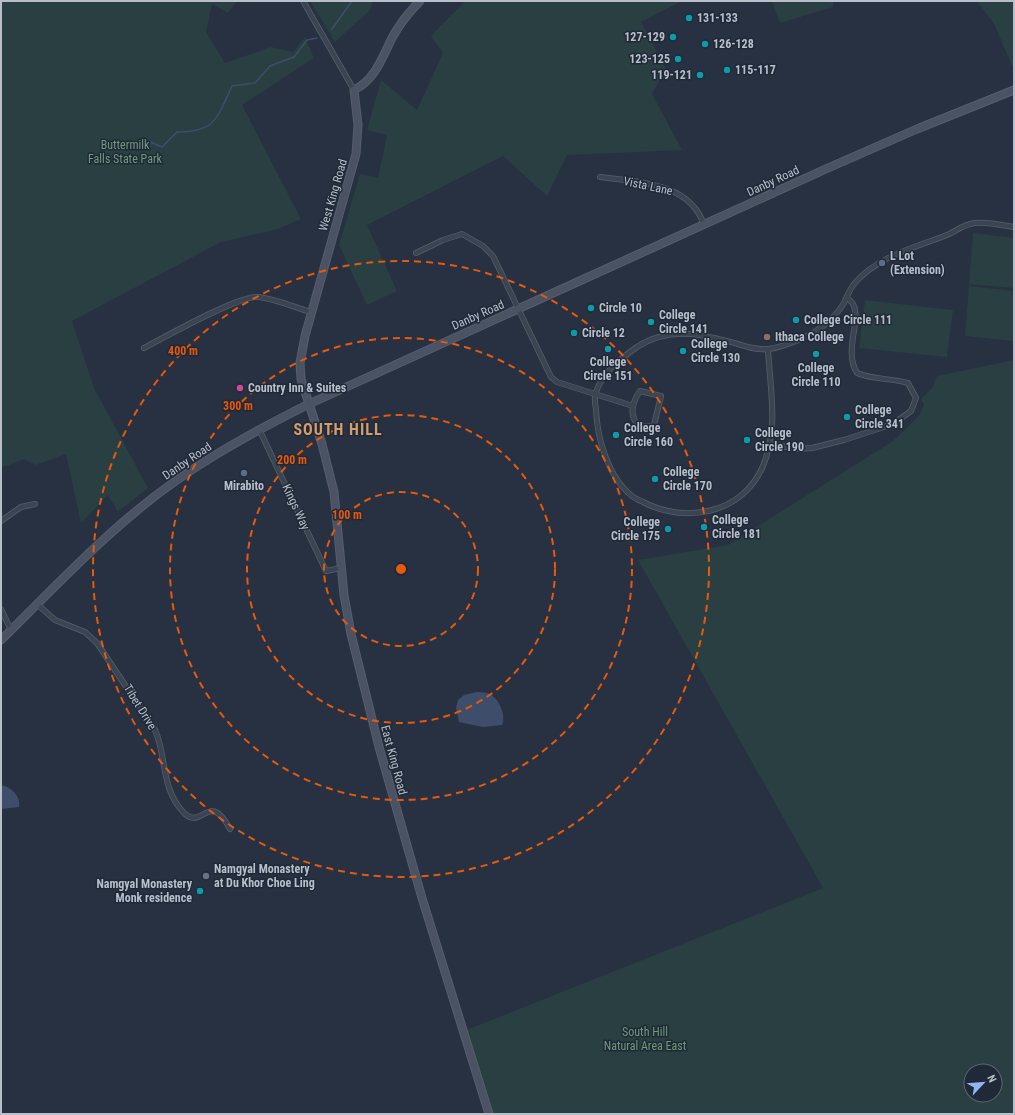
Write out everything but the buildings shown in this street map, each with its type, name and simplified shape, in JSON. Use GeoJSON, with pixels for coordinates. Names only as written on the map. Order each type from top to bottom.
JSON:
{"type":"FeatureCollection","features":[{"type":"Feature","properties":{"kind":"street","name":"West King Road"},"geometry":{"type":"LineString","coordinates":[[303,1],[354,90],[358,125],[356,154],[302,348],[300,363],[302,385],[308,404]]}},
{"type":"Feature","properties":{"kind":"street"},"geometry":{"type":"LineString","coordinates":[[354,90],[364,84],[373,74],[399,26],[420,1]]}},
{"type":"Feature","properties":{"kind":"street","name":"Danby Road"},"geometry":{"type":"LineString","coordinates":[[1,640],[135,512],[195,467],[259,429],[308,404],[833,165],[1014,90]]}},
{"type":"Feature","properties":{"kind":"street","name":"Vista Lane"},"geometry":{"type":"LineString","coordinates":[[600,177],[671,190],[690,203],[700,216],[704,225]]}},
{"type":"Feature","properties":{"kind":"street"},"geometry":{"type":"LineString","coordinates":[[768,349],[773,400],[773,423],[763,467],[750,487],[733,502],[713,511],[694,513],[673,513],[653,507],[632,496],[615,476],[602,451],[597,428],[595,394],[601,381],[612,367],[639,346],[676,332],[698,335],[752,349],[768,349],[788,344],[825,326],[838,313],[853,285],[860,278],[906,248],[949,234],[972,223],[1014,227]]}},
{"type":"Feature","properties":{"kind":"street"},"geometry":{"type":"LineString","coordinates":[[416,253],[443,240],[462,234],[473,239],[493,256],[551,376],[556,382],[633,406]]}},
{"type":"Feature","properties":{"kind":"street"},"geometry":{"type":"LineString","coordinates":[[144,348],[229,305],[257,297],[311,312]]}},
{"type":"Feature","properties":{"kind":"street"},"geometry":{"type":"LineString","coordinates":[[769,444],[798,449],[812,448],[844,440],[893,424],[911,411],[915,404],[916,398],[908,383],[899,380],[874,379],[857,374],[852,365],[851,356],[855,315],[853,305],[847,297]]}},
{"type":"Feature","properties":{"kind":"street"},"geometry":{"type":"LineString","coordinates":[[640,391],[661,396],[654,424],[652,426],[636,423],[632,416],[633,406],[640,391]]}},
{"type":"Feature","properties":{"kind":"street","name":"East King Road"},"geometry":{"type":"LineString","coordinates":[[308,404],[322,444],[334,492],[344,596],[351,634],[379,747],[420,891],[489,1114]]}},
{"type":"Feature","properties":{"kind":"street","name":"Kings Way"},"geometry":{"type":"LineString","coordinates":[[259,429],[326,571],[342,568]]}},
{"type":"Feature","properties":{"kind":"street"},"geometry":{"type":"LineString","coordinates":[[1,521],[21,507],[35,504]]}},
{"type":"Feature","properties":{"kind":"street","name":"Tibet Drive"},"geometry":{"type":"LineString","coordinates":[[38,604],[58,622],[78,628],[91,636],[107,655],[155,730],[159,740],[165,776],[182,811],[190,817],[195,817],[214,810],[222,814],[230,829]]}},
{"type":"Feature","properties":{"kind":"street"},"geometry":{"type":"LineString","coordinates":[[1,609],[12,630]]}},
{"type":"Feature","properties":{"kind":"green space","name":"Buttermilk Falls State Park"},"geometry":{"type":"Polygon","coordinates":[[[1,1],[237,1],[228,13],[212,4],[206,32],[225,63],[271,47],[293,52],[305,37],[314,58],[242,105],[301,219],[278,229],[221,242],[72,321],[94,388],[148,488],[118,512],[108,495],[81,523],[66,454],[36,465],[24,459],[1,468],[1,1]]]}},
{"type":"Feature","properties":{"kind":"green space"},"geometry":{"type":"Polygon","coordinates":[[[310,1],[373,1],[370,10],[335,42],[310,1]]]}},
{"type":"Feature","properties":{"kind":"green space"},"geometry":{"type":"Polygon","coordinates":[[[465,1],[682,1],[641,22],[666,69],[652,94],[682,150],[567,155],[547,196],[503,156],[367,225],[397,291],[367,305],[339,245],[360,174],[378,178],[387,135],[367,130],[381,80],[417,110],[443,53],[431,36],[465,1]]]}},
{"type":"Feature","properties":{"kind":"green space"},"geometry":{"type":"Polygon","coordinates":[[[772,1],[834,1],[833,7],[780,23],[772,1]]]}},
{"type":"Feature","properties":{"kind":"green space"},"geometry":{"type":"Polygon","coordinates":[[[977,1],[1014,1],[1014,70],[994,24],[977,1]]]}},
{"type":"Feature","properties":{"kind":"green space"},"geometry":{"type":"Polygon","coordinates":[[[973,233],[1014,238],[1014,288],[969,284],[973,233]]]}},
{"type":"Feature","properties":{"kind":"green space"},"geometry":{"type":"Polygon","coordinates":[[[969,286],[1014,291],[1014,341],[965,336],[969,286]]]}},
{"type":"Feature","properties":{"kind":"green space"},"geometry":{"type":"Polygon","coordinates":[[[865,300],[953,310],[947,357],[859,348],[865,300]]]}},
{"type":"Feature","properties":{"kind":"green space","name":"South Hill Natural Area East"},"geometry":{"type":"Polygon","coordinates":[[[1014,360],[1014,1114],[490,1114],[464,1031],[823,888],[638,560],[728,545],[893,441],[919,416],[924,405],[921,399],[932,388],[937,376],[1014,360]]]}},
{"type":"Feature","properties":{"kind":"water"},"geometry":{"type":"Polygon","coordinates":[[[477,692],[486,693],[495,698],[502,711],[502,725],[483,727],[459,722],[456,708],[458,700],[464,695],[477,692]]]}},
{"type":"Feature","properties":{"kind":"water"},"geometry":{"type":"Polygon","coordinates":[[[1,785],[12,790],[17,796],[19,807],[1,809],[1,785]]]}},
{"type":"Feature","properties":{"kind":"waterway"},"geometry":{"type":"LineString","coordinates":[[332,29],[352,1]]}},
{"type":"Feature","properties":{"kind":"waterway"},"geometry":{"type":"LineString","coordinates":[[148,141],[162,147],[177,132],[190,131],[208,126],[214,121],[223,107],[232,86],[255,83],[270,66],[294,57],[307,40],[317,38]]}},
{"type":"Feature","properties":{"kind":"place","name":"131-133"},"geometry":{"type":"Point","coordinates":[689,18]}},
{"type":"Feature","properties":{"kind":"place","name":"127-129"},"geometry":{"type":"Point","coordinates":[673,37]}},
{"type":"Feature","properties":{"kind":"place","name":"126-128"},"geometry":{"type":"Point","coordinates":[705,44]}},
{"type":"Feature","properties":{"kind":"place","name":"123-125"},"geometry":{"type":"Point","coordinates":[678,59]}},
{"type":"Feature","properties":{"kind":"place","name":"115-117"},"geometry":{"type":"Point","coordinates":[727,70]}},
{"type":"Feature","properties":{"kind":"place","name":"119-121"},"geometry":{"type":"Point","coordinates":[700,75]}},
{"type":"Feature","properties":{"kind":"place","name":"L Lot (Extension)"},"geometry":{"type":"Point","coordinates":[882,263]}},
{"type":"Feature","properties":{"kind":"place","name":"Circle 10"},"geometry":{"type":"Point","coordinates":[591,308]}},
{"type":"Feature","properties":{"kind":"place","name":"College Circle 111"},"geometry":{"type":"Point","coordinates":[796,320]}},
{"type":"Feature","properties":{"kind":"place","name":"College Circle 141"},"geometry":{"type":"Point","coordinates":[651,322]}},
{"type":"Feature","properties":{"kind":"place","name":"Circle 12"},"geometry":{"type":"Point","coordinates":[574,333]}},
{"type":"Feature","properties":{"kind":"place","name":"Ithaca College"},"geometry":{"type":"Point","coordinates":[767,337]}},
{"type":"Feature","properties":{"kind":"place","name":"College Circle 151"},"geometry":{"type":"Point","coordinates":[608,349]}},
{"type":"Feature","properties":{"kind":"place","name":"College Circle 130"},"geometry":{"type":"Point","coordinates":[683,351]}},
{"type":"Feature","properties":{"kind":"place","name":"College Circle 110"},"geometry":{"type":"Point","coordinates":[816,354]}},
{"type":"Feature","properties":{"kind":"place","name":"Country Inn & Suites"},"geometry":{"type":"Point","coordinates":[240,388]}},
{"type":"Feature","properties":{"kind":"place","name":"College Circle 341"},"geometry":{"type":"Point","coordinates":[847,417]}},
{"type":"Feature","properties":{"kind":"place","name":"College Circle 160"},"geometry":{"type":"Point","coordinates":[616,435]}},
{"type":"Feature","properties":{"kind":"place","name":"College Circle 190"},"geometry":{"type":"Point","coordinates":[747,440]}},
{"type":"Feature","properties":{"kind":"place","name":"Mirabito"},"geometry":{"type":"Point","coordinates":[244,473]}},
{"type":"Feature","properties":{"kind":"place","name":"College Circle 170"},"geometry":{"type":"Point","coordinates":[655,479]}},
{"type":"Feature","properties":{"kind":"place","name":"College Circle 181"},"geometry":{"type":"Point","coordinates":[704,527]}},
{"type":"Feature","properties":{"kind":"place","name":"College Circle 175"},"geometry":{"type":"Point","coordinates":[668,529]}},
{"type":"Feature","properties":{"kind":"place","name":"Namgyal Monastery at Du Khor Choe Ling"},"geometry":{"type":"Point","coordinates":[206,876]}},
{"type":"Feature","properties":{"kind":"place","name":"Namgyal Monastery Monk residence"},"geometry":{"type":"Point","coordinates":[200,891]}},
{"type":"Feature","properties":{"kind":"district","name":"SOUTH HILL"},"geometry":{"type":"Point","coordinates":[338,429]}}]}
